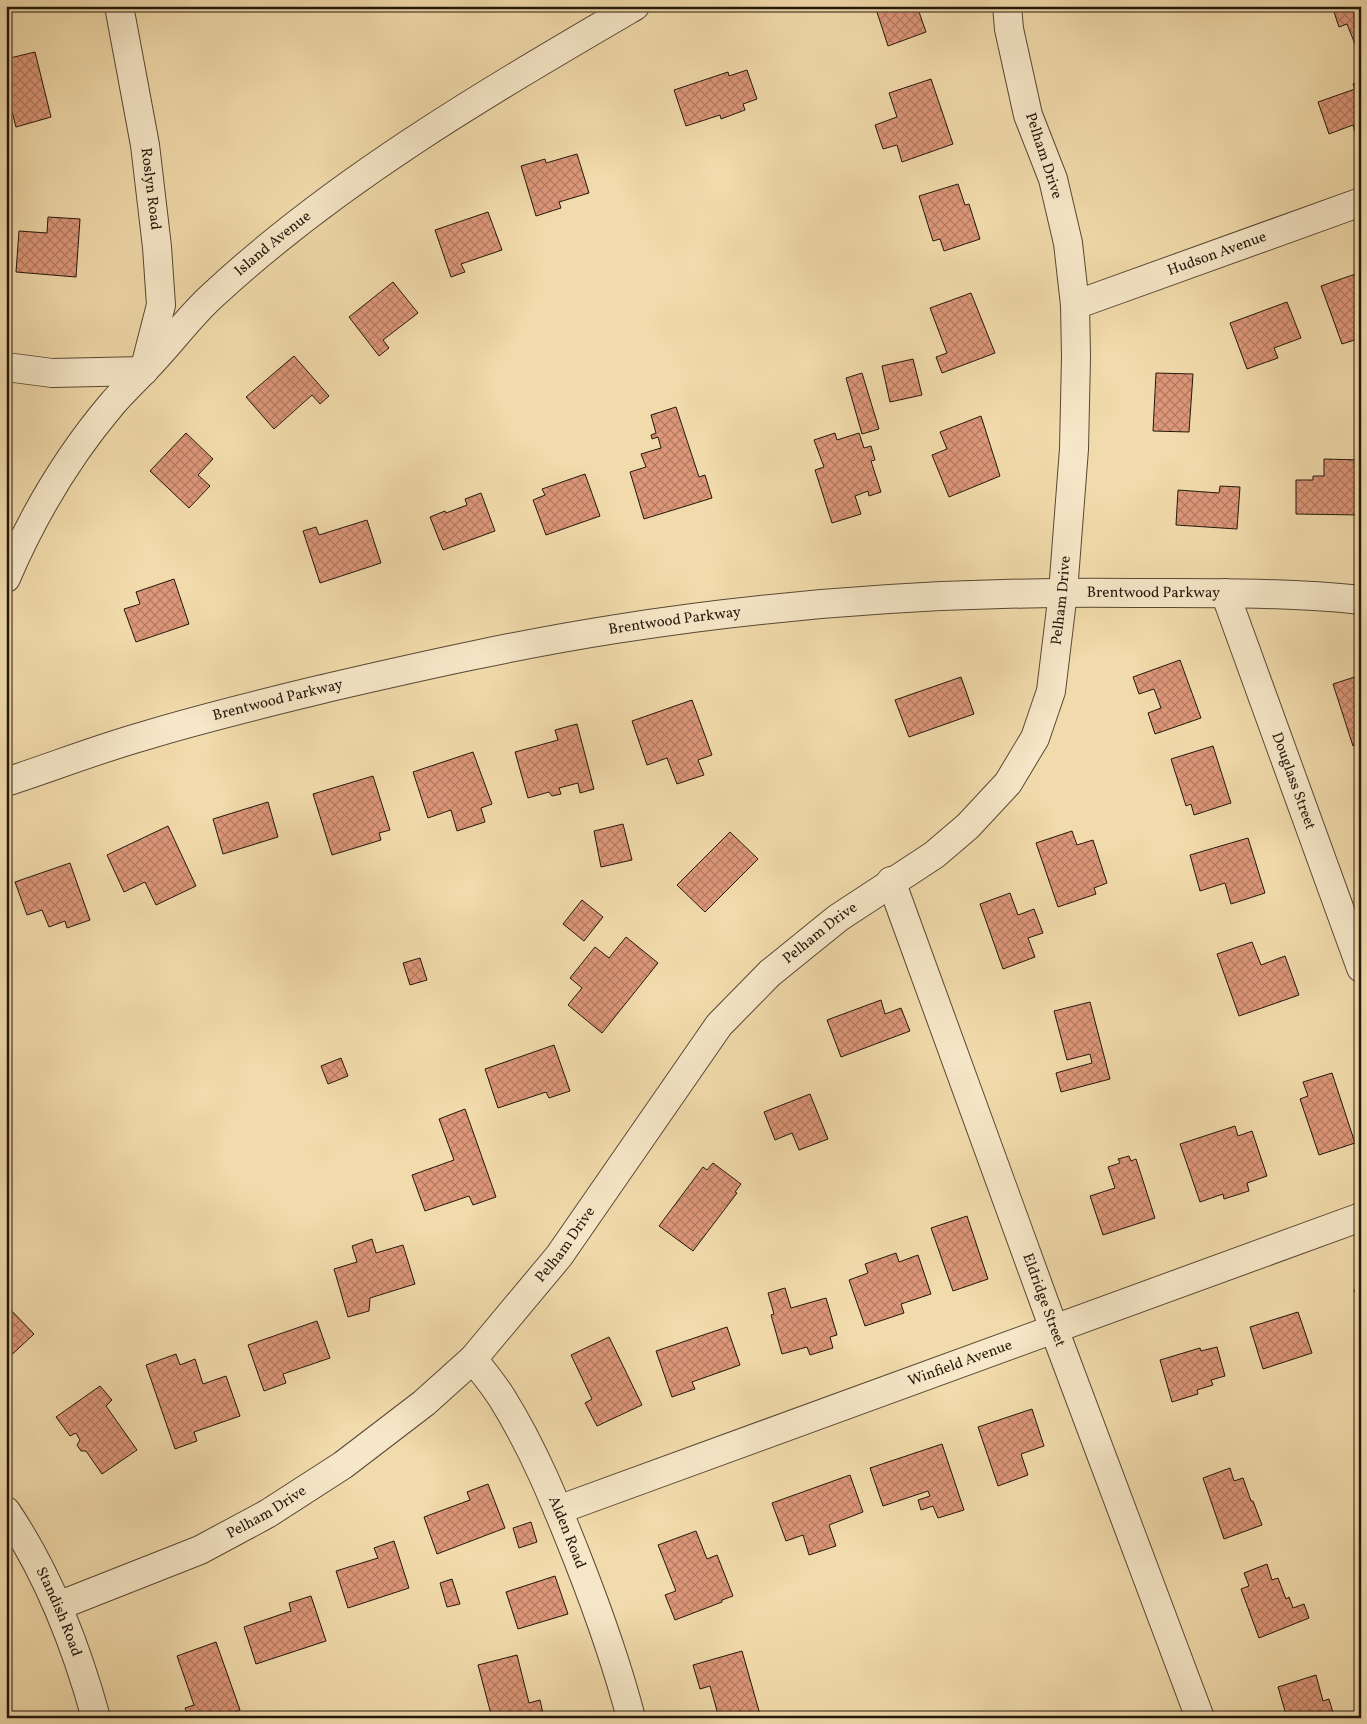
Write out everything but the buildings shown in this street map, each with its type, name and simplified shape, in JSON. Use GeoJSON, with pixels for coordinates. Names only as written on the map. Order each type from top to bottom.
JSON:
{"type":"FeatureCollection","features":[{"type":"Feature","properties":{"kind":"street","name":"Roslyn Road"},"geometry":{"type":"LineString","coordinates":[[119,6],[145,145],[157,247],[161,305],[144,371]]}},
{"type":"Feature","properties":{"kind":"street","name":"Island Avenue"},"geometry":{"type":"LineString","coordinates":[[6,578],[55,481],[85,438],[113,403],[211,297],[275,242],[346,187],[462,109],[635,6]]}},
{"type":"Feature","properties":{"kind":"street","name":"Pelham Drive"},"geometry":{"type":"LineString","coordinates":[[58,1606],[200,1550],[267,1514],[344,1465],[424,1403],[473,1359],[559,1256],[720,1025],[770,973],[838,918],[891,881],[934,855],[968,826],[1008,782],[1035,738],[1051,691],[1062,592],[1074,449],[1075,305],[1068,243],[1053,179],[1028,115],[1009,29],[1007,6]]}},
{"type":"Feature","properties":{"kind":"street","name":"Hudson Avenue"},"geometry":{"type":"LineString","coordinates":[[1075,305],[1361,202]]}},
{"type":"Feature","properties":{"kind":"street"},"geometry":{"type":"LineString","coordinates":[[6,367],[52,373],[144,371]]}},
{"type":"Feature","properties":{"kind":"street","name":"Brentwood Parkway"},"geometry":{"type":"LineString","coordinates":[[6,782],[143,736],[263,704],[460,657],[616,629],[828,603],[957,595],[1062,592],[1225,594],[1361,600]]}},
{"type":"Feature","properties":{"kind":"street","name":"Douglass Street"},"geometry":{"type":"LineString","coordinates":[[1225,594],[1361,968]]}},
{"type":"Feature","properties":{"kind":"street","name":"Eldridge Street"},"geometry":{"type":"LineString","coordinates":[[891,881],[1054,1329],[1200,1718]]}},
{"type":"Feature","properties":{"kind":"street","name":"Winfield Avenue"},"geometry":{"type":"LineString","coordinates":[[558,1510],[1361,1217]]}},
{"type":"Feature","properties":{"kind":"street","name":"Alden Road"},"geometry":{"type":"LineString","coordinates":[[473,1359],[502,1398],[535,1457],[594,1599],[622,1683],[631,1718]]}},
{"type":"Feature","properties":{"kind":"street","name":"Standish Road"},"geometry":{"type":"LineString","coordinates":[[6,1511],[24,1537],[58,1606],[85,1677],[96,1718]]}}]}
